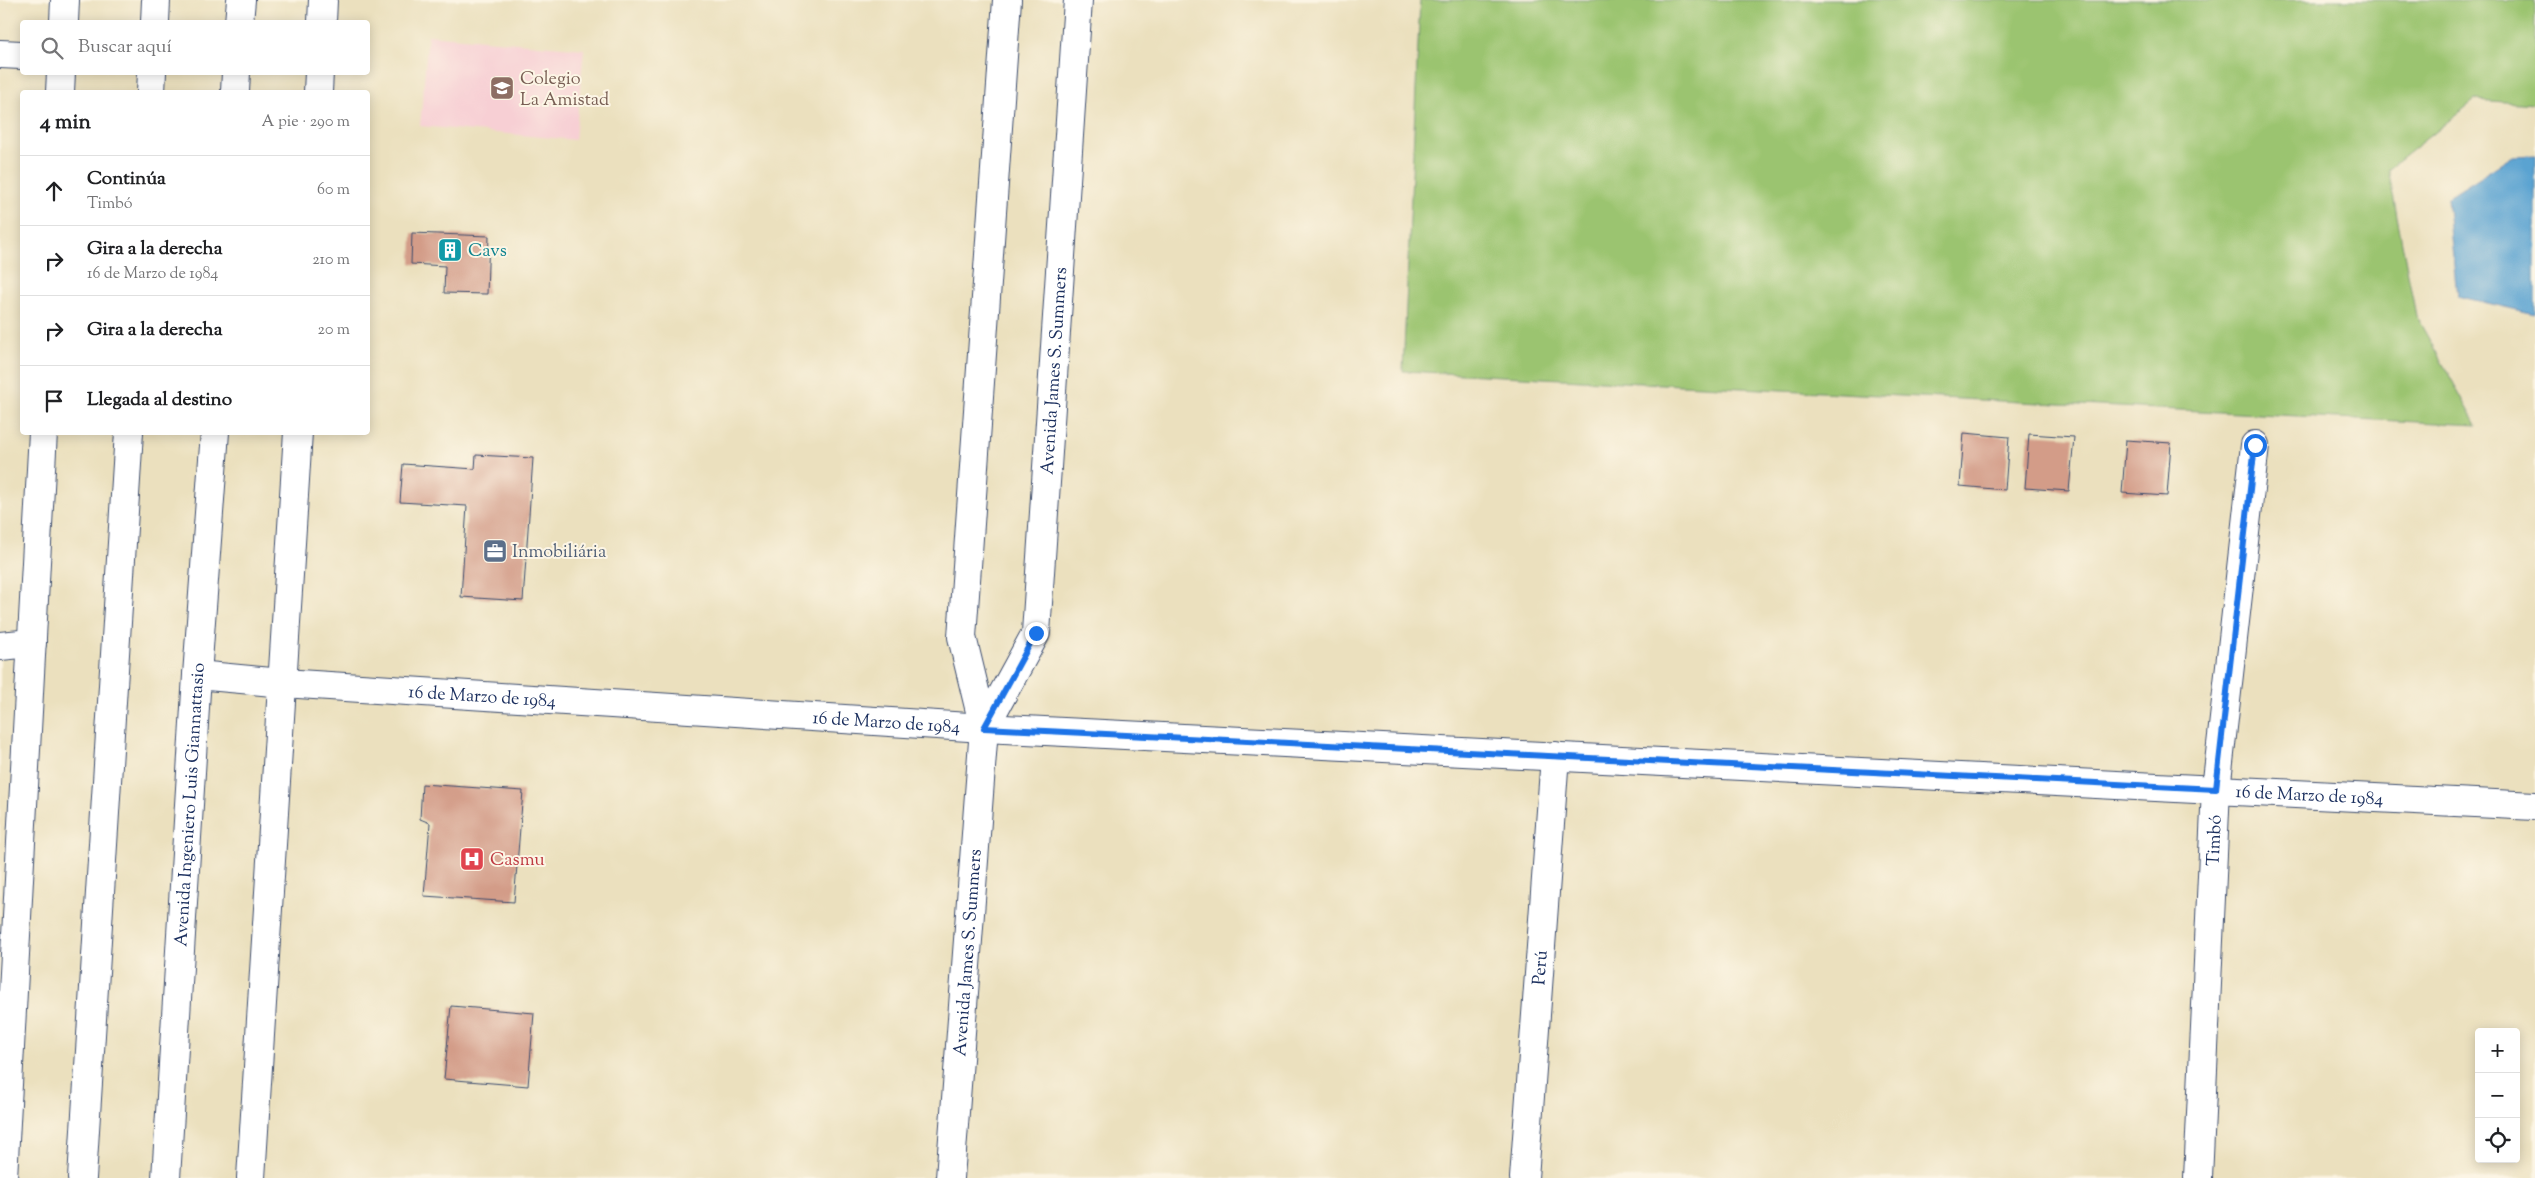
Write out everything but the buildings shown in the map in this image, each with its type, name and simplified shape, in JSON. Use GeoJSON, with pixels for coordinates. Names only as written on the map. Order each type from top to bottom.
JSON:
{"type":"FeatureCollection","features":[{"type":"Feature","properties":{"kind":"street"},"geometry":{"type":"LineString","coordinates":[[64,20],[65,0]]}},
{"type":"Feature","properties":{"kind":"street"},"geometry":{"type":"LineString","coordinates":[[155,20],[156,0]]}},
{"type":"Feature","properties":{"kind":"street"},"geometry":{"type":"LineString","coordinates":[[239,20],[241,0]]}},
{"type":"Feature","properties":{"kind":"street"},"geometry":{"type":"LineString","coordinates":[[322,20],[323,0]]}},
{"type":"Feature","properties":{"kind":"street","name":"Avenida James S. Summers"},"geometry":{"type":"LineString","coordinates":[[950,1178],[984,728],[962,637],[1007,0]]}},
{"type":"Feature","properties":{"kind":"street","name":"Avenida James S. Summers"},"geometry":{"type":"LineString","coordinates":[[984,728],[1036,633],[1078,0]]}},
{"type":"Feature","properties":{"kind":"street"},"geometry":{"type":"LineString","coordinates":[[0,54],[20,55]]}},
{"type":"Feature","properties":{"kind":"street"},"geometry":{"type":"LineString","coordinates":[[60,90],[61,75]]}},
{"type":"Feature","properties":{"kind":"street"},"geometry":{"type":"LineString","coordinates":[[151,90],[152,75]]}},
{"type":"Feature","properties":{"kind":"street"},"geometry":{"type":"LineString","coordinates":[[235,90],[236,75]]}},
{"type":"Feature","properties":{"kind":"street"},"geometry":{"type":"LineString","coordinates":[[318,90],[319,75]]}},
{"type":"Feature","properties":{"kind":"street"},"geometry":{"type":"LineString","coordinates":[[3,1178],[43,435]]}},
{"type":"Feature","properties":{"kind":"street"},"geometry":{"type":"LineString","coordinates":[[82,1178],[129,435]]}},
{"type":"Feature","properties":{"kind":"street","name":"Avenida Ingeniero Luis Giannattasio"},"geometry":{"type":"LineString","coordinates":[[166,1178],[197,675],[215,435]]}},
{"type":"Feature","properties":{"kind":"street"},"geometry":{"type":"LineString","coordinates":[[251,1178],[298,435]]}},
{"type":"Feature","properties":{"kind":"street","name":"Timbó"},"geometry":{"type":"LineString","coordinates":[[2198,1178],[2216,789],[2255,445]]}},
{"type":"Feature","properties":{"kind":"street"},"geometry":{"type":"LineString","coordinates":[[0,646],[32,644]]}},
{"type":"Feature","properties":{"kind":"street","name":"16 de Marzo de 1984"},"geometry":{"type":"LineString","coordinates":[[197,675],[283,683],[984,728],[2535,806]]}},
{"type":"Feature","properties":{"kind":"street","name":"Perú"},"geometry":{"type":"LineString","coordinates":[[1524,1178],[1555,756]]}},
{"type":"Feature","properties":{"kind":"shaded area","name":"Colegio La Amistad"},"geometry":{"type":"Polygon","coordinates":[[[428,35],[584,49],[575,140],[420,126],[428,35]]]}},
{"type":"Feature","properties":{"kind":"green space"},"geometry":{"type":"Polygon","coordinates":[[[1420,0],[2535,0],[2535,104],[2475,100],[2388,169],[2416,316],[2477,425],[1403,371],[1420,0]]]}},
{"type":"Feature","properties":{"kind":"water"},"geometry":{"type":"Polygon","coordinates":[[[2535,155],[2535,314],[2457,296],[2447,198],[2513,156],[2535,155]]]}},
{"type":"Feature","properties":{"kind":"place","name":"Colegio La Amistad"},"geometry":{"type":"Point","coordinates":[502,88]}},
{"type":"Feature","properties":{"kind":"place","name":"Cavs"},"geometry":{"type":"Point","coordinates":[450,250]}},
{"type":"Feature","properties":{"kind":"place","name":"Inmobiliária"},"geometry":{"type":"Point","coordinates":[495,551]}},
{"type":"Feature","properties":{"kind":"place","name":"Casmu"},"geometry":{"type":"Point","coordinates":[472,859]}},
{"type":"Feature","properties":{"kind":"route"},"geometry":{"type":"LineString","coordinates":[[1036,633],[984,728],[2216,789],[2255,445]]}}]}
